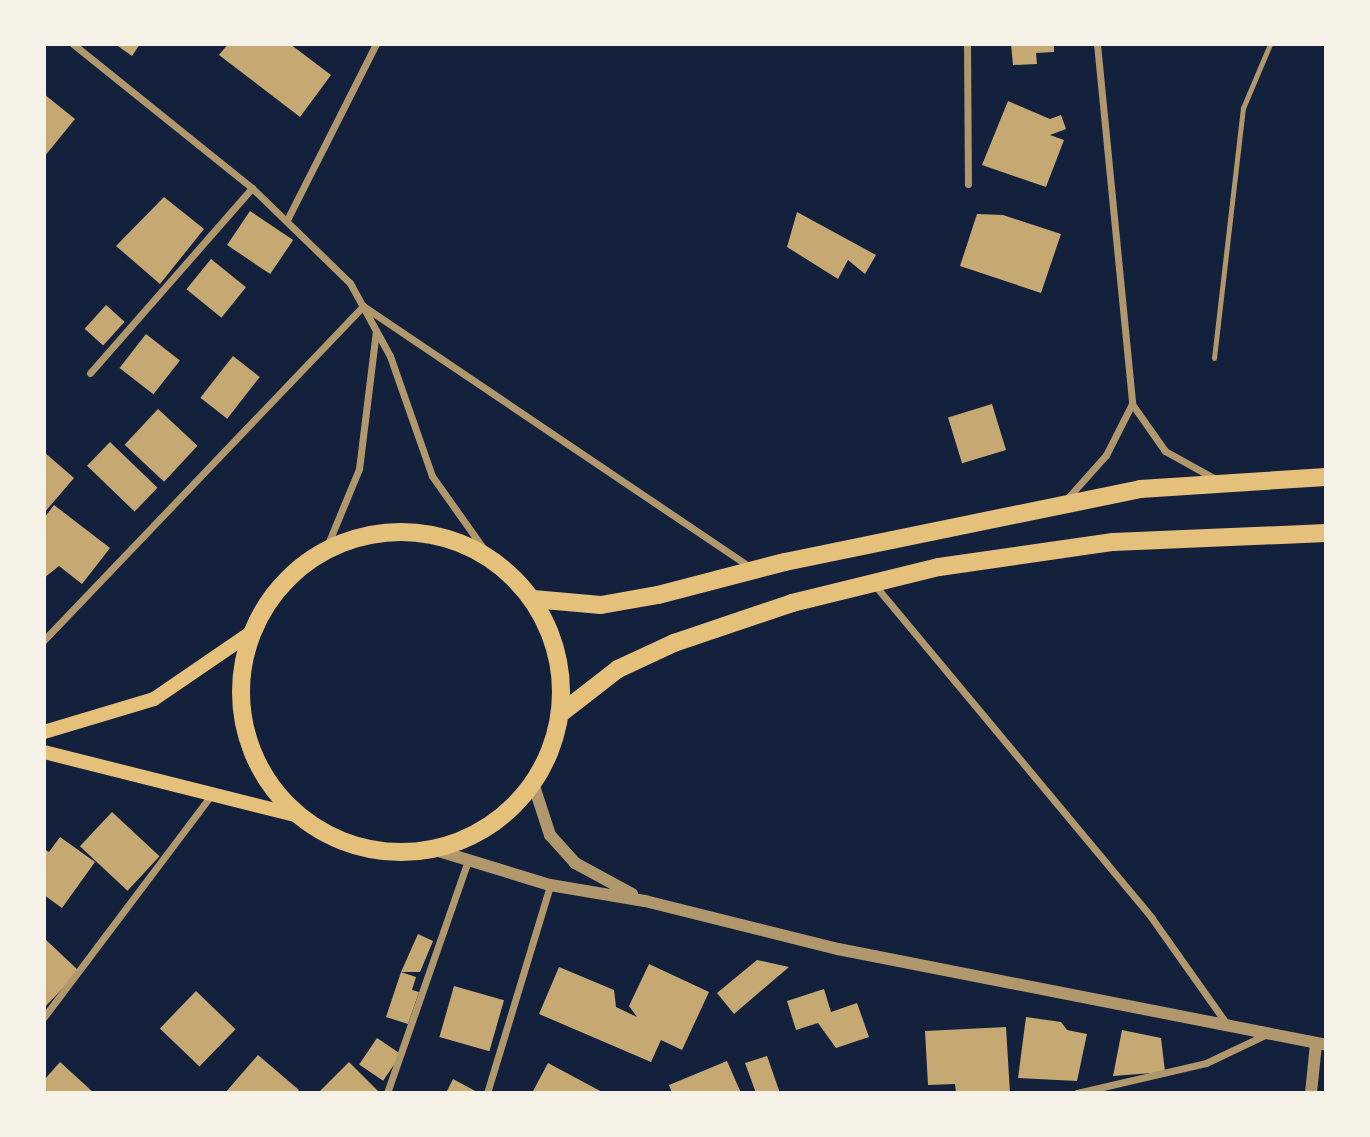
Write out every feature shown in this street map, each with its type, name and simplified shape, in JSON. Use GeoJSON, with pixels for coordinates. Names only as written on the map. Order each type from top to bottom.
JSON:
{"type":"FeatureCollection","features":[{"type":"Feature","properties":{"kind":"main road"},"geometry":{"type":"LineString","coordinates":[[533,599],[601,605],[1065,502],[1218,481],[1326,477]]}},
{"type":"Feature","properties":{"kind":"main road"},"geometry":{"type":"LineString","coordinates":[[44,752],[209,798],[302,817],[363,847],[432,849],[471,836],[505,814],[533,783],[561,714],[552,635],[533,599],[490,558],[451,539],[408,531],[365,535],[325,551],[286,581],[252,632],[242,671],[242,712],[266,776],[302,817]]}},
{"type":"Feature","properties":{"kind":"main road"},"geometry":{"type":"LineString","coordinates":[[561,714],[618,669],[674,643],[873,583],[1113,542],[1326,533]]}},
{"type":"Feature","properties":{"kind":"main road"},"geometry":{"type":"LineString","coordinates":[[44,732],[154,699],[252,632]]}},
{"type":"Feature","properties":{"kind":"street"},"geometry":{"type":"LineString","coordinates":[[73,44],[252,188],[323,251],[363,306],[376,330],[432,476],[490,558]]}},
{"type":"Feature","properties":{"kind":"street"},"geometry":{"type":"LineString","coordinates":[[287,220],[376,44]]}},
{"type":"Feature","properties":{"kind":"street"},"geometry":{"type":"LineString","coordinates":[[967,44],[968,184]]}},
{"type":"Feature","properties":{"kind":"street"},"geometry":{"type":"LineString","coordinates":[[1097,44],[1132,404],[1165,451],[1218,481]]}},
{"type":"Feature","properties":{"kind":"street"},"geometry":{"type":"LineString","coordinates":[[90,373],[252,188]]}},
{"type":"Feature","properties":{"kind":"street"},"geometry":{"type":"LineString","coordinates":[[363,306],[754,570]]}},
{"type":"Feature","properties":{"kind":"street"},"geometry":{"type":"LineString","coordinates":[[44,640],[363,306]]}},
{"type":"Feature","properties":{"kind":"street"},"geometry":{"type":"LineString","coordinates":[[325,551],[361,458],[376,330]]}},
{"type":"Feature","properties":{"kind":"street"},"geometry":{"type":"LineString","coordinates":[[1065,502],[1106,455],[1132,404]]}},
{"type":"Feature","properties":{"kind":"street"},"geometry":{"type":"LineString","coordinates":[[873,583],[1151,917],[1229,1027]]}},
{"type":"Feature","properties":{"kind":"street"},"geometry":{"type":"LineString","coordinates":[[533,783],[550,835],[575,863],[645,901]]}},
{"type":"Feature","properties":{"kind":"street"},"geometry":{"type":"LineString","coordinates":[[44,1017],[209,798]]}},
{"type":"Feature","properties":{"kind":"street"},"geometry":{"type":"LineString","coordinates":[[432,849],[550,885],[645,901],[838,949],[1321,1044],[1311,1093]]}},
{"type":"Feature","properties":{"kind":"street"},"geometry":{"type":"LineString","coordinates":[[387,1093],[468,860]]}},
{"type":"Feature","properties":{"kind":"street"},"geometry":{"type":"LineString","coordinates":[[487,1093],[550,885]]}},
{"type":"Feature","properties":{"kind":"street"},"geometry":{"type":"LineString","coordinates":[[1077,1093],[1206,1063],[1265,1035]]}},
{"type":"Feature","properties":{"kind":"lane"},"geometry":{"type":"LineString","coordinates":[[1214,358],[1243,108],[1270,44]]}},
{"type":"Feature","properties":{"kind":"building"},"geometry":{"type":"Polygon","coordinates":[[[115,44],[140,44],[132,56],[115,44]]]}},
{"type":"Feature","properties":{"kind":"building"},"geometry":{"type":"Polygon","coordinates":[[[228,44],[290,44],[331,75],[300,117],[219,55],[228,44]]]}},
{"type":"Feature","properties":{"kind":"building"},"geometry":{"type":"Polygon","coordinates":[[[1011,44],[1054,44],[1054,52],[1036,53],[1037,64],[1013,65],[1011,44]]]}},
{"type":"Feature","properties":{"kind":"building"},"geometry":{"type":"Polygon","coordinates":[[[44,94],[75,119],[44,157],[44,94]]]}},
{"type":"Feature","properties":{"kind":"building"},"geometry":{"type":"Polygon","coordinates":[[[1008,101],[1050,119],[1061,115],[1066,129],[1050,135],[1064,140],[1046,187],[982,165],[1008,101]]]}},
{"type":"Feature","properties":{"kind":"building"},"geometry":{"type":"Polygon","coordinates":[[[164,197],[204,229],[160,284],[116,246],[164,197]]]}},
{"type":"Feature","properties":{"kind":"building"},"geometry":{"type":"Polygon","coordinates":[[[250,211],[293,240],[270,274],[227,245],[250,211]]]}},
{"type":"Feature","properties":{"kind":"building"},"geometry":{"type":"Polygon","coordinates":[[[797,212],[876,255],[865,274],[848,260],[838,279],[787,247],[797,212]]]}},
{"type":"Feature","properties":{"kind":"building"},"geometry":{"type":"Polygon","coordinates":[[[977,214],[1003,215],[1061,234],[1041,293],[960,266],[977,214]]]}},
{"type":"Feature","properties":{"kind":"building"},"geometry":{"type":"Polygon","coordinates":[[[211,259],[246,287],[221,318],[186,289],[211,259]]]}},
{"type":"Feature","properties":{"kind":"building"},"geometry":{"type":"Polygon","coordinates":[[[106,305],[125,322],[103,346],[85,329],[106,305]]]}},
{"type":"Feature","properties":{"kind":"building"},"geometry":{"type":"Polygon","coordinates":[[[146,334],[180,360],[153,394],[120,368],[146,334]]]}},
{"type":"Feature","properties":{"kind":"building"},"geometry":{"type":"Polygon","coordinates":[[[233,356],[260,377],[227,419],[200,398],[233,356]]]}},
{"type":"Feature","properties":{"kind":"building"},"geometry":{"type":"Polygon","coordinates":[[[992,404],[1006,450],[962,463],[948,417],[992,404]]]}},
{"type":"Feature","properties":{"kind":"building"},"geometry":{"type":"Polygon","coordinates":[[[158,409],[197,446],[164,482],[125,445],[158,409]]]}},
{"type":"Feature","properties":{"kind":"building"},"geometry":{"type":"Polygon","coordinates":[[[110,442],[157,488],[135,512],[87,466],[110,442]]]}},
{"type":"Feature","properties":{"kind":"building"},"geometry":{"type":"Polygon","coordinates":[[[44,452],[74,478],[44,513],[44,452]]]}},
{"type":"Feature","properties":{"kind":"building"},"geometry":{"type":"Polygon","coordinates":[[[54,505],[110,548],[82,584],[59,566],[44,578],[44,518],[54,505]]]}},
{"type":"Feature","properties":{"kind":"building"},"geometry":{"type":"Polygon","coordinates":[[[112,812],[160,856],[127,891],[80,846],[112,812]]]}},
{"type":"Feature","properties":{"kind":"building"},"geometry":{"type":"Polygon","coordinates":[[[60,837],[95,862],[62,908],[44,895],[44,849],[49,852],[60,837]]]}},
{"type":"Feature","properties":{"kind":"building"},"geometry":{"type":"Polygon","coordinates":[[[418,934],[433,941],[420,972],[401,972],[418,934]]]}},
{"type":"Feature","properties":{"kind":"building"},"geometry":{"type":"Polygon","coordinates":[[[44,938],[79,971],[44,1008],[44,938]]]}},
{"type":"Feature","properties":{"kind":"building"},"geometry":{"type":"Polygon","coordinates":[[[757,960],[789,967],[734,1014],[717,993],[757,960]]]}},
{"type":"Feature","properties":{"kind":"building"},"geometry":{"type":"Polygon","coordinates":[[[649,964],[709,992],[682,1050],[661,1040],[651,1062],[539,1014],[559,967],[614,990],[616,1007],[637,1017],[629,1006],[649,964]]]}},
{"type":"Feature","properties":{"kind":"building"},"geometry":{"type":"Polygon","coordinates":[[[401,972],[416,977],[412,990],[419,992],[408,1024],[386,1017],[401,972]]]}},
{"type":"Feature","properties":{"kind":"building"},"geometry":{"type":"Polygon","coordinates":[[[454,986],[504,1000],[489,1051],[439,1037],[454,986]]]}},
{"type":"Feature","properties":{"kind":"building"},"geometry":{"type":"Polygon","coordinates":[[[824,989],[831,1012],[857,1003],[869,1037],[836,1048],[818,1023],[796,1030],[787,1001],[824,989]]]}},
{"type":"Feature","properties":{"kind":"building"},"geometry":{"type":"Polygon","coordinates":[[[196,991],[236,1029],[199,1067],[160,1028],[196,991]]]}},
{"type":"Feature","properties":{"kind":"building"},"geometry":{"type":"Polygon","coordinates":[[[1026,1017],[1061,1022],[1067,1030],[1087,1034],[1077,1081],[1018,1078],[1026,1017]]]}},
{"type":"Feature","properties":{"kind":"building"},"geometry":{"type":"Polygon","coordinates":[[[1006,1027],[1010,1093],[956,1093],[955,1084],[928,1085],[925,1031],[1006,1027]]]}},
{"type":"Feature","properties":{"kind":"building"},"geometry":{"type":"Polygon","coordinates":[[[1122,1030],[1161,1038],[1165,1072],[1113,1076],[1122,1030]]]}},
{"type":"Feature","properties":{"kind":"building"},"geometry":{"type":"Polygon","coordinates":[[[377,1038],[401,1054],[383,1081],[359,1065],[377,1038]]]}},
{"type":"Feature","properties":{"kind":"building"},"geometry":{"type":"Polygon","coordinates":[[[258,1055],[299,1090],[296,1093],[225,1093],[258,1055]]]}},
{"type":"Feature","properties":{"kind":"building"},"geometry":{"type":"Polygon","coordinates":[[[767,1056],[780,1093],[756,1093],[745,1063],[767,1056]]]}},
{"type":"Feature","properties":{"kind":"building"},"geometry":{"type":"Polygon","coordinates":[[[727,1061],[741,1093],[672,1093],[669,1085],[727,1061]]]}},
{"type":"Feature","properties":{"kind":"building"},"geometry":{"type":"Polygon","coordinates":[[[60,1062],[94,1093],[44,1093],[44,1080],[60,1062]]]}},
{"type":"Feature","properties":{"kind":"building"},"geometry":{"type":"Polygon","coordinates":[[[349,1062],[379,1092],[318,1093],[349,1062]]]}},
{"type":"Feature","properties":{"kind":"building"},"geometry":{"type":"Polygon","coordinates":[[[548,1063],[604,1093],[532,1093],[548,1063]]]}},
{"type":"Feature","properties":{"kind":"building"},"geometry":{"type":"Polygon","coordinates":[[[453,1079],[479,1093],[446,1093],[453,1079]]]}}]}
